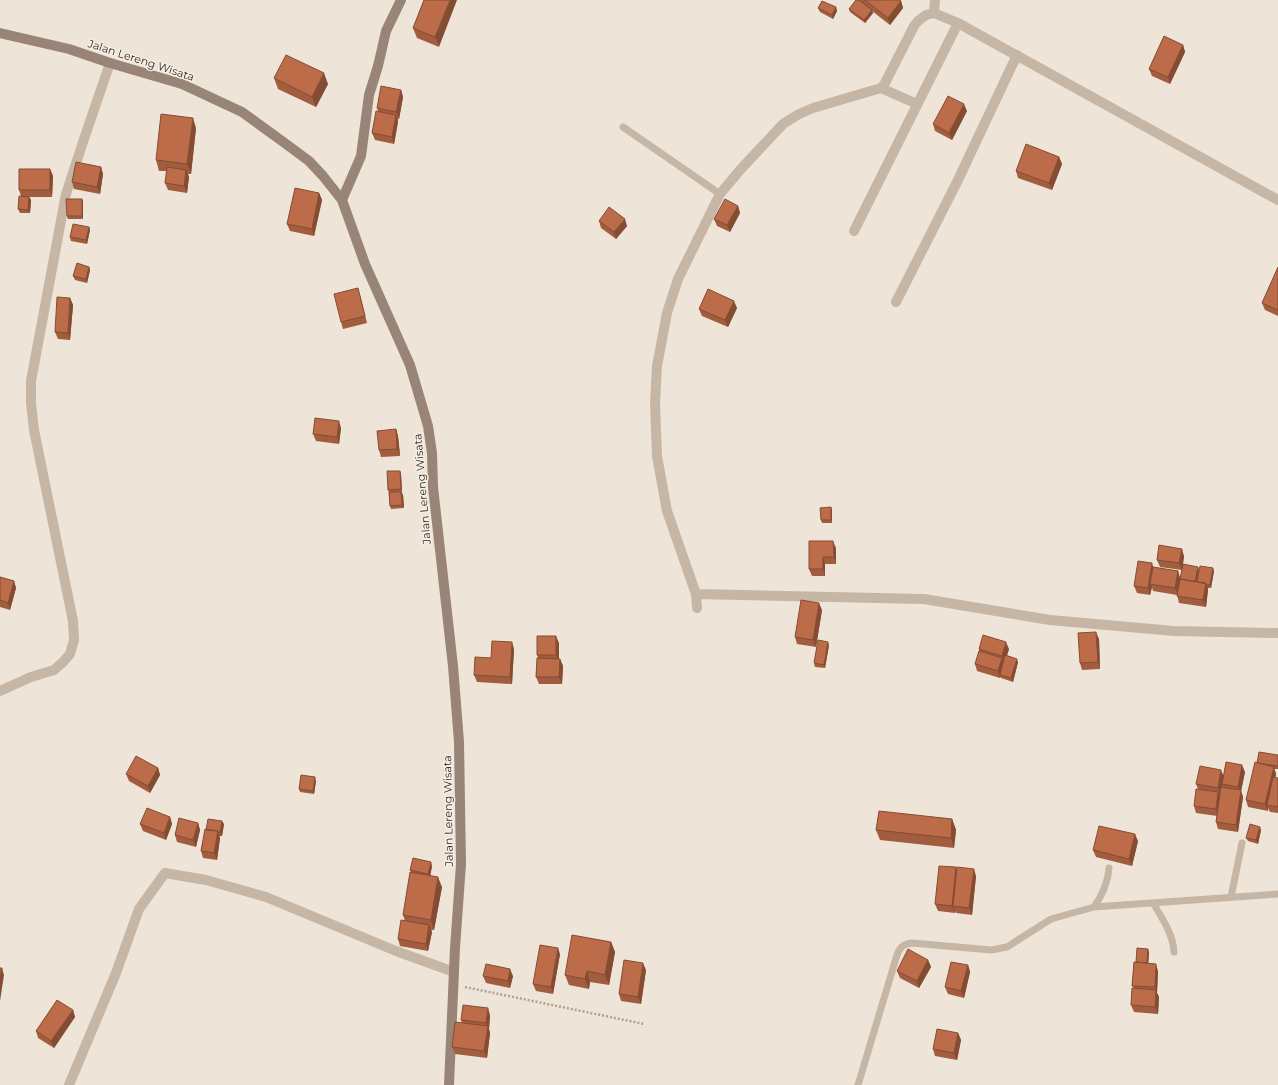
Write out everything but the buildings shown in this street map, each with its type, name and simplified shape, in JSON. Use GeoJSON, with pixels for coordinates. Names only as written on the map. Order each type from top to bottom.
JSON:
{"type":"FeatureCollection","features":[{"type":"Feature","properties":{"kind":"main road"},"geometry":{"type":"LineString","coordinates":[[342,200],[361,156],[369,95],[378,66],[386,31],[401,0]]}},
{"type":"Feature","properties":{"kind":"main road","name":"Jalan Lereng Wisata"},"geometry":{"type":"LineString","coordinates":[[0,33],[69,49],[110,63],[182,84],[242,112],[282,140],[309,162],[323,176],[342,200],[365,264],[410,364],[428,426],[432,453],[433,487],[453,666],[458,742],[461,864],[453,984],[449,1085]]}},
{"type":"Feature","properties":{"kind":"street"},"geometry":{"type":"LineString","coordinates":[[934,13],[935,0]]}},
{"type":"Feature","properties":{"kind":"street"},"geometry":{"type":"LineString","coordinates":[[698,608],[696,594],[668,511],[657,456],[655,403],[657,366],[667,313],[678,279],[720,194],[766,142],[791,118],[813,108],[881,88],[918,21],[934,13],[958,23],[1278,200]]}},
{"type":"Feature","properties":{"kind":"street"},"geometry":{"type":"LineString","coordinates":[[854,231],[958,23]]}},
{"type":"Feature","properties":{"kind":"street"},"geometry":{"type":"LineString","coordinates":[[896,302],[957,182],[1017,55]]}},
{"type":"Feature","properties":{"kind":"street"},"geometry":{"type":"LineString","coordinates":[[0,691],[31,677],[54,670],[70,654],[74,640],[73,621],[34,430],[31,403],[31,381],[66,194],[110,63]]}},
{"type":"Feature","properties":{"kind":"street"},"geometry":{"type":"LineString","coordinates":[[881,88],[917,104]]}},
{"type":"Feature","properties":{"kind":"street"},"geometry":{"type":"LineString","coordinates":[[696,594],[924,599],[1050,620],[1174,631],[1278,633]]}},
{"type":"Feature","properties":{"kind":"street"},"geometry":{"type":"LineString","coordinates":[[69,1085],[116,973],[139,909],[165,873],[206,880],[266,897],[396,951],[454,972]]}},
{"type":"Feature","properties":{"kind":"lane"},"geometry":{"type":"LineString","coordinates":[[623,127],[720,194]]}},
{"type":"Feature","properties":{"kind":"lane"},"geometry":{"type":"LineString","coordinates":[[1231,897],[1242,843]]}},
{"type":"Feature","properties":{"kind":"lane"},"geometry":{"type":"LineString","coordinates":[[1094,907],[1102,895],[1108,880],[1108,868]]}},
{"type":"Feature","properties":{"kind":"lane"},"geometry":{"type":"LineString","coordinates":[[858,1085],[897,955],[902,946],[906,944],[912,942],[984,950],[999,950],[1051,920],[1094,907],[1278,894]]}},
{"type":"Feature","properties":{"kind":"lane"},"geometry":{"type":"LineString","coordinates":[[1153,903],[1174,943],[1174,952]]}},
{"type":"Feature","properties":{"kind":"path"},"geometry":{"type":"LineString","coordinates":[[453,984],[644,1024]]}}]}
